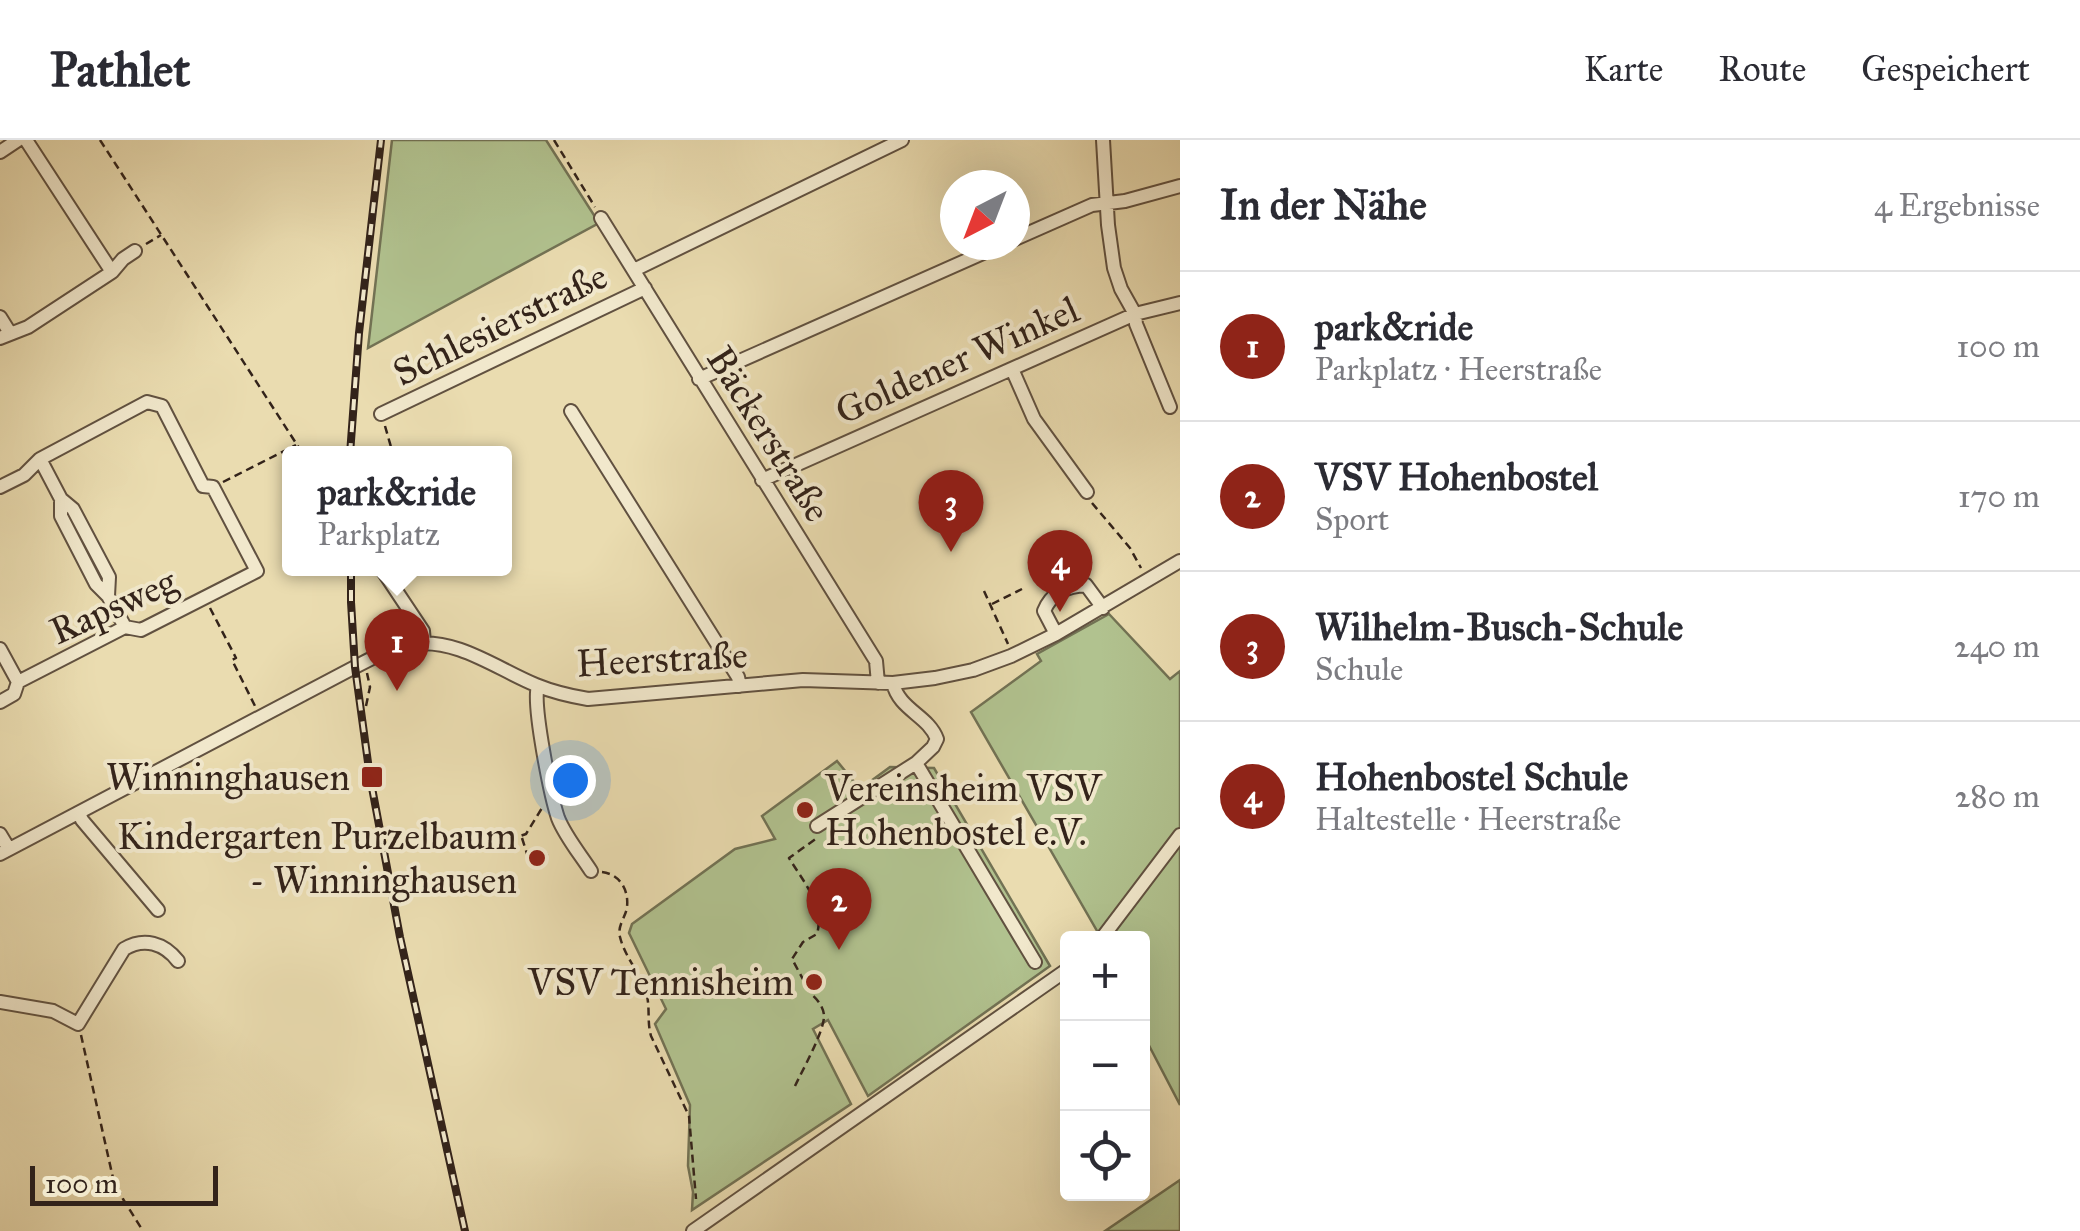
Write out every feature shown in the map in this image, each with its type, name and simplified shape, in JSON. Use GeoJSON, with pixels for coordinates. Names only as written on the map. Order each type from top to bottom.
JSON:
{"type":"FeatureCollection","features":[{"type":"Feature","properties":{"kind":"street"},"geometry":{"type":"LineString","coordinates":[[0,152],[18,140]]}},
{"type":"Feature","properties":{"kind":"street"},"geometry":{"type":"LineString","coordinates":[[26,140],[112,272]]}},
{"type":"Feature","properties":{"kind":"street"},"geometry":{"type":"LineString","coordinates":[[634,270],[902,140]]}},
{"type":"Feature","properties":{"kind":"street"},"geometry":{"type":"LineString","coordinates":[[1102,140],[1114,268],[1170,407]]}},
{"type":"Feature","properties":{"kind":"street"},"geometry":{"type":"LineString","coordinates":[[1030,232],[1092,205],[1180,186]]}},
{"type":"Feature","properties":{"kind":"street","name":"Bäckerstraße"},"geometry":{"type":"LineString","coordinates":[[601,218],[876,660],[878,683]]}},
{"type":"Feature","properties":{"kind":"street"},"geometry":{"type":"LineString","coordinates":[[0,318],[5,336],[28,327],[112,272],[135,251]]}},
{"type":"Feature","properties":{"kind":"street"},"geometry":{"type":"LineString","coordinates":[[700,379],[967,260]]}},
{"type":"Feature","properties":{"kind":"street","name":"Schlesierstraße"},"geometry":{"type":"LineString","coordinates":[[381,414],[645,288]]}},
{"type":"Feature","properties":{"kind":"street","name":"Goldener Winkel"},"geometry":{"type":"LineString","coordinates":[[762,480],[1135,314],[1180,302]]}},
{"type":"Feature","properties":{"kind":"street"},"geometry":{"type":"LineString","coordinates":[[1012,368],[1034,419],[1088,492]]}},
{"type":"Feature","properties":{"kind":"street"},"geometry":{"type":"LineString","coordinates":[[0,487],[24,475],[40,458],[147,402],[162,406],[203,486],[213,487]]}},
{"type":"Feature","properties":{"kind":"street"},"geometry":{"type":"LineString","coordinates":[[571,410],[740,686]]}},
{"type":"Feature","properties":{"kind":"street"},"geometry":{"type":"LineString","coordinates":[[40,458],[61,500],[61,516],[96,584],[108,596],[125,627]]}},
{"type":"Feature","properties":{"kind":"street","name":"Rapsweg"},"geometry":{"type":"LineString","coordinates":[[0,702],[14,694],[18,682],[125,627],[141,630],[257,571],[213,487]]}},
{"type":"Feature","properties":{"kind":"street","name":"Heerstraße"},"geometry":{"type":"LineString","coordinates":[[5,852],[391,649],[441,644],[538,686],[588,699],[804,680],[893,683],[973,670],[1011,656],[1103,608],[1180,561]]}},
{"type":"Feature","properties":{"kind":"street"},"geometry":{"type":"LineString","coordinates":[[386,576],[423,631],[424,643]]}},
{"type":"Feature","properties":{"kind":"street"},"geometry":{"type":"LineString","coordinates":[[1056,634],[1044,611],[1048,600],[1072,586],[1086,585],[1103,608]]}},
{"type":"Feature","properties":{"kind":"street"},"geometry":{"type":"LineString","coordinates":[[0,649],[18,682]]}},
{"type":"Feature","properties":{"kind":"street"},"geometry":{"type":"LineString","coordinates":[[817,826],[916,763],[933,747],[934,730],[907,708],[893,683]]}},
{"type":"Feature","properties":{"kind":"street"},"geometry":{"type":"LineString","coordinates":[[538,686],[541,737],[559,819],[591,871]]}},
{"type":"Feature","properties":{"kind":"street"},"geometry":{"type":"LineString","coordinates":[[916,763],[1035,962]]}},
{"type":"Feature","properties":{"kind":"street"},"geometry":{"type":"LineString","coordinates":[[79,813],[158,910]]}},
{"type":"Feature","properties":{"kind":"street"},"geometry":{"type":"LineString","coordinates":[[0,834],[5,852]]}},
{"type":"Feature","properties":{"kind":"street"},"geometry":{"type":"LineString","coordinates":[[1107,931],[1180,835]]}},
{"type":"Feature","properties":{"kind":"street"},"geometry":{"type":"LineString","coordinates":[[0,1002],[53,1012],[78,1024],[124,949],[135,942],[150,942],[170,950],[178,961]]}},
{"type":"Feature","properties":{"kind":"street"},"geometry":{"type":"LineString","coordinates":[[693,1231],[1060,974]]}},
{"type":"Feature","properties":{"kind":"path"},"geometry":{"type":"LineString","coordinates":[[100,140],[297,444],[293,446]]}},
{"type":"Feature","properties":{"kind":"path"},"geometry":{"type":"LineString","coordinates":[[554,140],[601,218]]}},
{"type":"Feature","properties":{"kind":"path"},"geometry":{"type":"LineString","coordinates":[[135,251],[162,235]]}},
{"type":"Feature","properties":{"kind":"path"},"geometry":{"type":"LineString","coordinates":[[381,414],[391,446]]}},
{"type":"Feature","properties":{"kind":"path"},"geometry":{"type":"LineString","coordinates":[[213,487],[282,452]]}},
{"type":"Feature","properties":{"kind":"path"},"geometry":{"type":"LineString","coordinates":[[1088,492],[1092,504],[1130,548],[1144,574]]}},
{"type":"Feature","properties":{"kind":"path"},"geometry":{"type":"LineString","coordinates":[[990,605],[1022,590]]}},
{"type":"Feature","properties":{"kind":"path"},"geometry":{"type":"LineString","coordinates":[[984,591],[1009,646]]}},
{"type":"Feature","properties":{"kind":"path"},"geometry":{"type":"LineString","coordinates":[[205,598],[256,707]]}},
{"type":"Feature","properties":{"kind":"path"},"geometry":{"type":"LineString","coordinates":[[366,706],[370,687],[367,672]]}},
{"type":"Feature","properties":{"kind":"path"},"geometry":{"type":"LineString","coordinates":[[497,844],[530,830],[538,812],[554,797]]}},
{"type":"Feature","properties":{"kind":"path"},"geometry":{"type":"LineString","coordinates":[[795,1086],[822,1027],[824,1011],[792,959],[803,942],[816,934],[820,915],[789,858],[822,834],[817,826]]}},
{"type":"Feature","properties":{"kind":"path"},"geometry":{"type":"LineString","coordinates":[[521,836],[529,860],[548,854]]}},
{"type":"Feature","properties":{"kind":"path"},"geometry":{"type":"LineString","coordinates":[[591,871],[613,873],[625,892],[628,908],[620,925],[620,936],[648,997],[650,1036],[689,1116],[696,1199]]}},
{"type":"Feature","properties":{"kind":"path"},"geometry":{"type":"LineString","coordinates":[[78,1024],[113,1178],[143,1231]]}},
{"type":"Feature","properties":{"kind":"green space"},"geometry":{"type":"Polygon","coordinates":[[[392,140],[546,140],[599,223],[368,348],[392,140]]]}},
{"type":"Feature","properties":{"kind":"green space"},"geometry":{"type":"Polygon","coordinates":[[[1109,614],[1170,679],[1180,671],[1180,830],[1104,931],[1097,931],[971,712],[1041,661],[1037,654],[1109,614]]]}},
{"type":"Feature","properties":{"kind":"green space"},"geometry":{"type":"Polygon","coordinates":[[[837,761],[860,789],[890,767],[934,768],[1050,966],[868,1096],[828,1020],[813,1029],[851,1104],[692,1210],[688,1166],[690,1105],[655,1024],[666,1009],[629,933],[632,924],[735,849],[775,839],[762,816],[837,761]]]}},
{"type":"Feature","properties":{"kind":"green space"},"geometry":{"type":"Polygon","coordinates":[[[1180,843],[1180,1105],[1150,1047],[1150,931],[1114,931],[1180,843]]]}},
{"type":"Feature","properties":{"kind":"green space"},"geometry":{"type":"Polygon","coordinates":[[[1180,1180],[1180,1231],[1105,1231],[1150,1201],[1180,1180]]]}},
{"type":"Feature","properties":{"kind":"railway"},"geometry":{"type":"LineString","coordinates":[[351,446],[381,140]]}},
{"type":"Feature","properties":{"kind":"railway"},"geometry":{"type":"LineString","coordinates":[[351,576],[355,667],[370,777],[400,937],[465,1231]]}},
{"type":"Feature","properties":{"kind":"place","name":"Wilhelm-Busch-Schule"},"geometry":{"type":"Point","coordinates":[951,552]}},
{"type":"Feature","properties":{"kind":"place","name":"Hohenbostel Schule"},"geometry":{"type":"Point","coordinates":[1060,612]}},
{"type":"Feature","properties":{"kind":"place","name":"park&ride"},"geometry":{"type":"Point","coordinates":[397,691]}},
{"type":"Feature","properties":{"kind":"place","name":"Winninghausen"},"geometry":{"type":"Point","coordinates":[372,777]}},
{"type":"Feature","properties":{"kind":"place","name":"Vereinsheim VSV Hohenbostel e.V."},"geometry":{"type":"Point","coordinates":[805,810]}},
{"type":"Feature","properties":{"kind":"place","name":"Kindergarten Purzelbaum - Winninghausen"},"geometry":{"type":"Point","coordinates":[537,858]}},
{"type":"Feature","properties":{"kind":"place","name":"VSV Hohenbostel"},"geometry":{"type":"Point","coordinates":[839,950]}},
{"type":"Feature","properties":{"kind":"place","name":"VSV Tennisheim"},"geometry":{"type":"Point","coordinates":[814,982]}}]}
